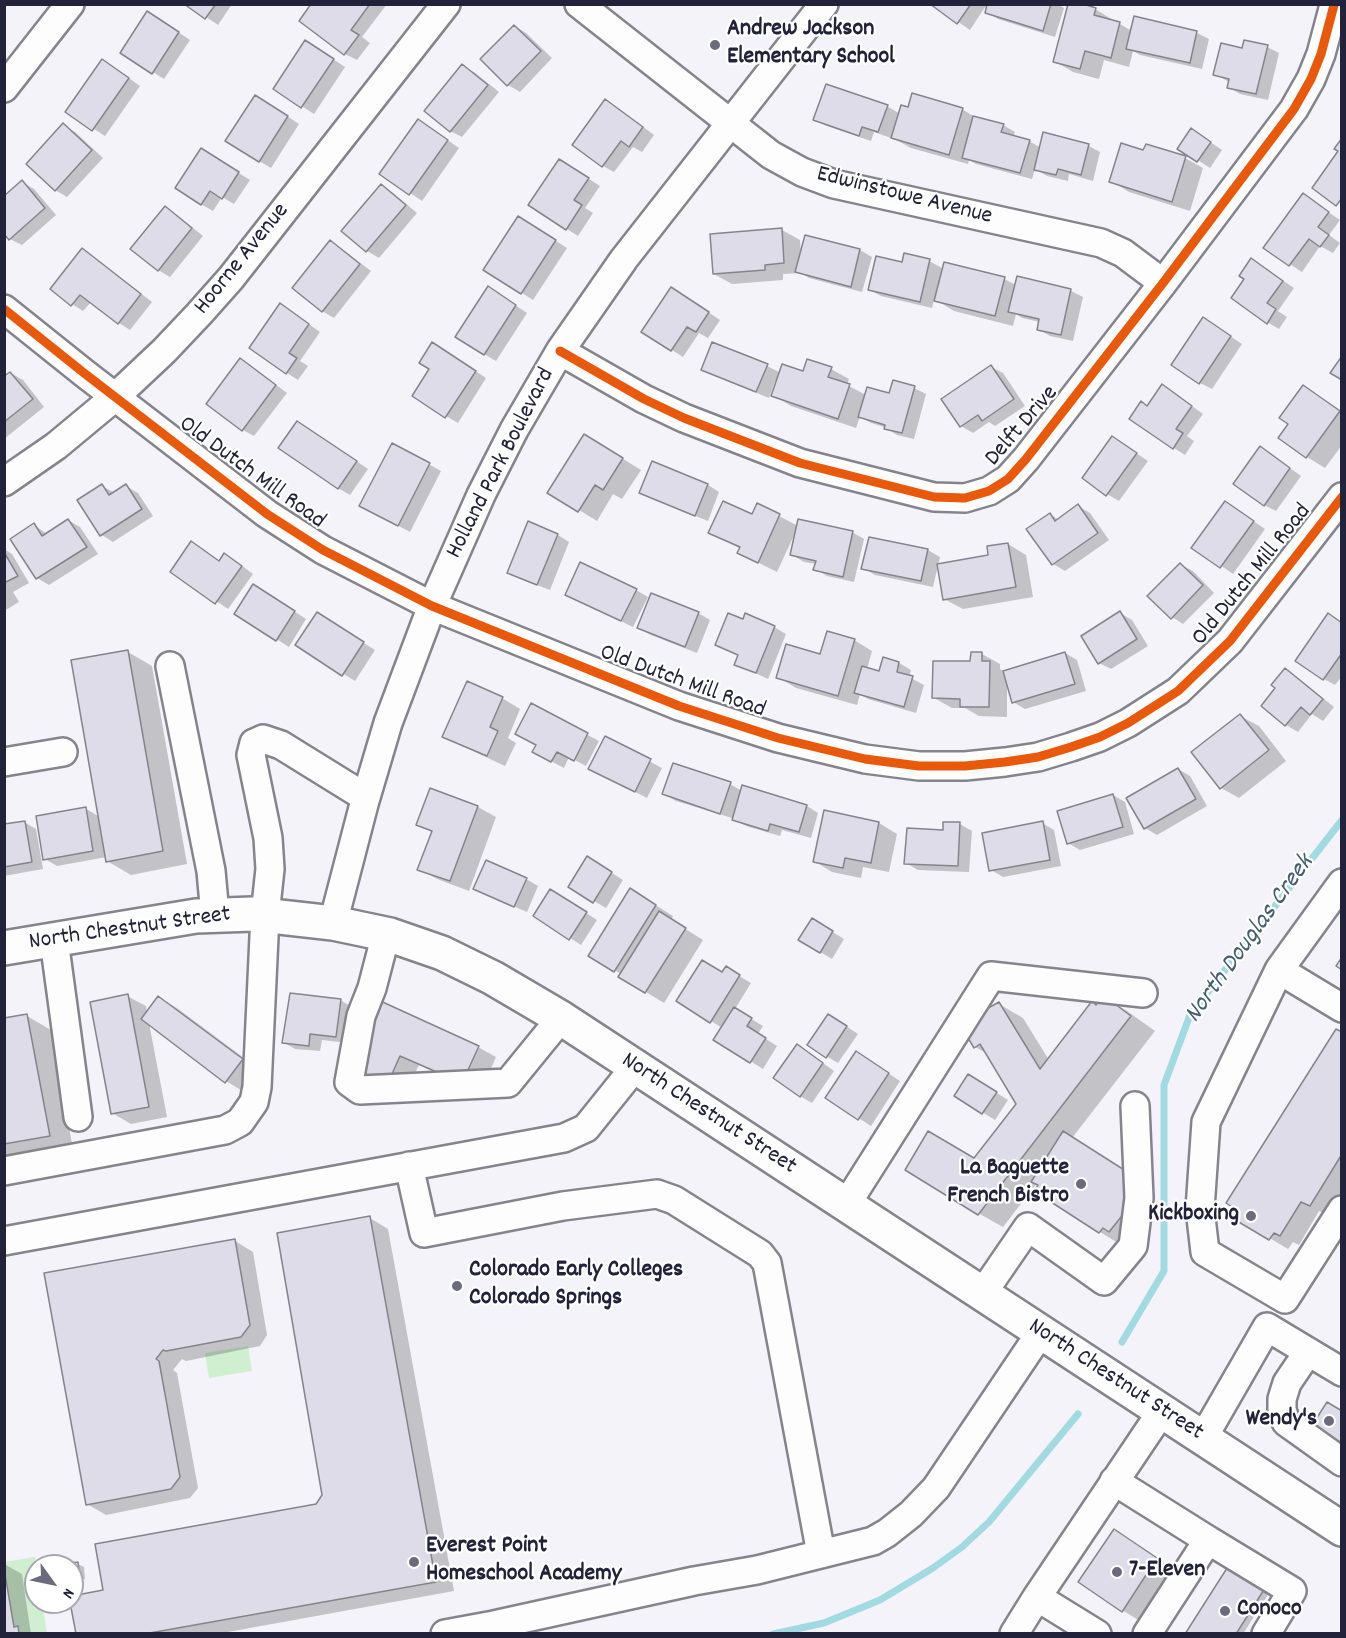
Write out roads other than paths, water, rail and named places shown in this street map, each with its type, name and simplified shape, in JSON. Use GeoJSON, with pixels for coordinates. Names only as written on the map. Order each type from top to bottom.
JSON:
{"type":"FeatureCollection","features":[{"type":"Feature","properties":{"kind":"main road","name":"North Chestnut Street"},"geometry":{"type":"LineString","coordinates":[[4,948],[196,916],[254,914],[333,923],[386,934],[442,953],[493,978],[561,1018],[1341,1529]]}},
{"type":"Feature","properties":{"kind":"street"},"geometry":{"type":"LineString","coordinates":[[4,88],[70,4]]}},
{"type":"Feature","properties":{"kind":"street","name":"Hoorne Avenue"},"geometry":{"type":"LineString","coordinates":[[4,482],[56,446],[115,397],[164,351],[231,278],[446,4]]}},
{"type":"Feature","properties":{"kind":"street","name":"Edwinstowe Avenue"},"geometry":{"type":"LineString","coordinates":[[579,4],[771,155],[802,172],[834,184],[1101,243],[1123,253],[1163,283]]}},
{"type":"Feature","properties":{"kind":"street","name":"Holland Park Boulevard"},"geometry":{"type":"LineString","coordinates":[[333,923],[365,798],[388,723],[432,606],[514,430],[560,351],[624,259],[824,4]]}},
{"type":"Feature","properties":{"kind":"street"},"geometry":{"type":"LineString","coordinates":[[1333,5],[1341,7]]}},
{"type":"Feature","properties":{"kind":"street","name":"Delft Drive"},"geometry":{"type":"LineString","coordinates":[[560,351],[644,399],[684,418],[800,463],[934,497],[965,498],[989,490],[1008,479],[1026,459],[1294,109],[1311,79],[1321,54],[1333,5]]}},
{"type":"Feature","properties":{"kind":"street","name":"Old Dutch Mill Road"},"geometry":{"type":"LineString","coordinates":[[4,309],[267,514],[323,550],[432,606],[679,706],[778,738],[865,759],[919,766],[965,766],[1005,762],[1038,757],[1100,737],[1128,723],[1178,691],[1230,641],[1341,497]]}},
{"type":"Feature","properties":{"kind":"street"},"geometry":{"type":"LineString","coordinates":[[170,666],[211,871],[215,915]]}},
{"type":"Feature","properties":{"kind":"street"},"geometry":{"type":"LineString","coordinates":[[4,1171],[225,1130],[240,1122],[254,1102],[257,1087],[265,915],[270,869],[268,838],[251,755],[254,743],[263,739],[281,745],[365,798]]}},
{"type":"Feature","properties":{"kind":"street"},"geometry":{"type":"LineString","coordinates":[[4,762],[63,752]]}},
{"type":"Feature","properties":{"kind":"street"},"geometry":{"type":"LineString","coordinates":[[1285,1299],[1205,1252],[1200,1209],[1206,1122],[1279,970],[1341,883]]}},
{"type":"Feature","properties":{"kind":"street"},"geometry":{"type":"LineString","coordinates":[[386,934],[372,988],[361,1017],[349,1082],[360,1090],[508,1083],[561,1018]]}},
{"type":"Feature","properties":{"kind":"street"},"geometry":{"type":"LineString","coordinates":[[54,940],[78,1117]]}},
{"type":"Feature","properties":{"kind":"street"},"geometry":{"type":"LineString","coordinates":[[1279,970],[1341,1008]]}},
{"type":"Feature","properties":{"kind":"street"},"geometry":{"type":"LineString","coordinates":[[846,1205],[991,976],[1143,993]]}},
{"type":"Feature","properties":{"kind":"street"},"geometry":{"type":"LineString","coordinates":[[4,1241],[564,1138],[586,1128],[635,1066]]}},
{"type":"Feature","properties":{"kind":"street"},"geometry":{"type":"LineString","coordinates":[[982,1294],[1028,1227],[1104,1281],[1133,1246],[1138,1198],[1135,1106]]}},
{"type":"Feature","properties":{"kind":"street"},"geometry":{"type":"LineString","coordinates":[[409,1166],[424,1233],[562,1206],[657,1194],[674,1200],[760,1254],[767,1263],[821,1554]]}},
{"type":"Feature","properties":{"kind":"street"},"geometry":{"type":"LineString","coordinates":[[1203,1438],[1267,1327],[1341,1210]]}},
{"type":"Feature","properties":{"kind":"street"},"geometry":{"type":"LineString","coordinates":[[1267,1327],[1341,1372]]}},
{"type":"Feature","properties":{"kind":"street"},"geometry":{"type":"LineString","coordinates":[[445,1634],[694,1581],[757,1570],[873,1541],[887,1533],[923,1503],[952,1465],[1041,1332]]}},
{"type":"Feature","properties":{"kind":"street"},"geometry":{"type":"LineString","coordinates":[[1308,1352],[1287,1383],[1282,1399],[1282,1410],[1287,1422],[1341,1462]]}},
{"type":"Feature","properties":{"kind":"street"},"geometry":{"type":"LineString","coordinates":[[1014,1634],[1036,1597],[1162,1411]]}},
{"type":"Feature","properties":{"kind":"street"},"geometry":{"type":"LineString","coordinates":[[1114,1481],[1292,1591],[1266,1634]]}},
{"type":"Feature","properties":{"kind":"street"},"geometry":{"type":"LineString","coordinates":[[1147,1634],[1208,1540]]}},
{"type":"Feature","properties":{"kind":"street"},"geometry":{"type":"LineString","coordinates":[[1036,1597],[1085,1630]]}},
{"type":"Feature","properties":{"kind":"waterway","name":"North Douglas Creek"},"geometry":{"type":"LineString","coordinates":[[1122,1342],[1164,1271],[1164,1085],[1190,1015],[1342,820]]}},
{"type":"Feature","properties":{"kind":"waterway","name":"North Douglas Creek"},"geometry":{"type":"LineString","coordinates":[[773,1634],[824,1623],[880,1600],[933,1568],[962,1547],[989,1522],[1078,1414]]}},
{"type":"Feature","properties":{"kind":"place","name":"Andrew Jackson Elementary School"},"geometry":{"type":"Point","coordinates":[715,45]}},
{"type":"Feature","properties":{"kind":"place","name":"La Baguette French Bistro"},"geometry":{"type":"Point","coordinates":[1081,1184]}},
{"type":"Feature","properties":{"kind":"place","name":"Kickboxing"},"geometry":{"type":"Point","coordinates":[1251,1216]}},
{"type":"Feature","properties":{"kind":"place","name":"Colorado Early Colleges Colorado Springs"},"geometry":{"type":"Point","coordinates":[457,1286]}},
{"type":"Feature","properties":{"kind":"place","name":"Wendy's"},"geometry":{"type":"Point","coordinates":[1329,1421]}},
{"type":"Feature","properties":{"kind":"place","name":"Everest Point Homeschool Academy"},"geometry":{"type":"Point","coordinates":[414,1562]}},
{"type":"Feature","properties":{"kind":"place","name":"7-Eleven"},"geometry":{"type":"Point","coordinates":[1117,1572]}},
{"type":"Feature","properties":{"kind":"place","name":"Conoco"},"geometry":{"type":"Point","coordinates":[1225,1611]}}]}
